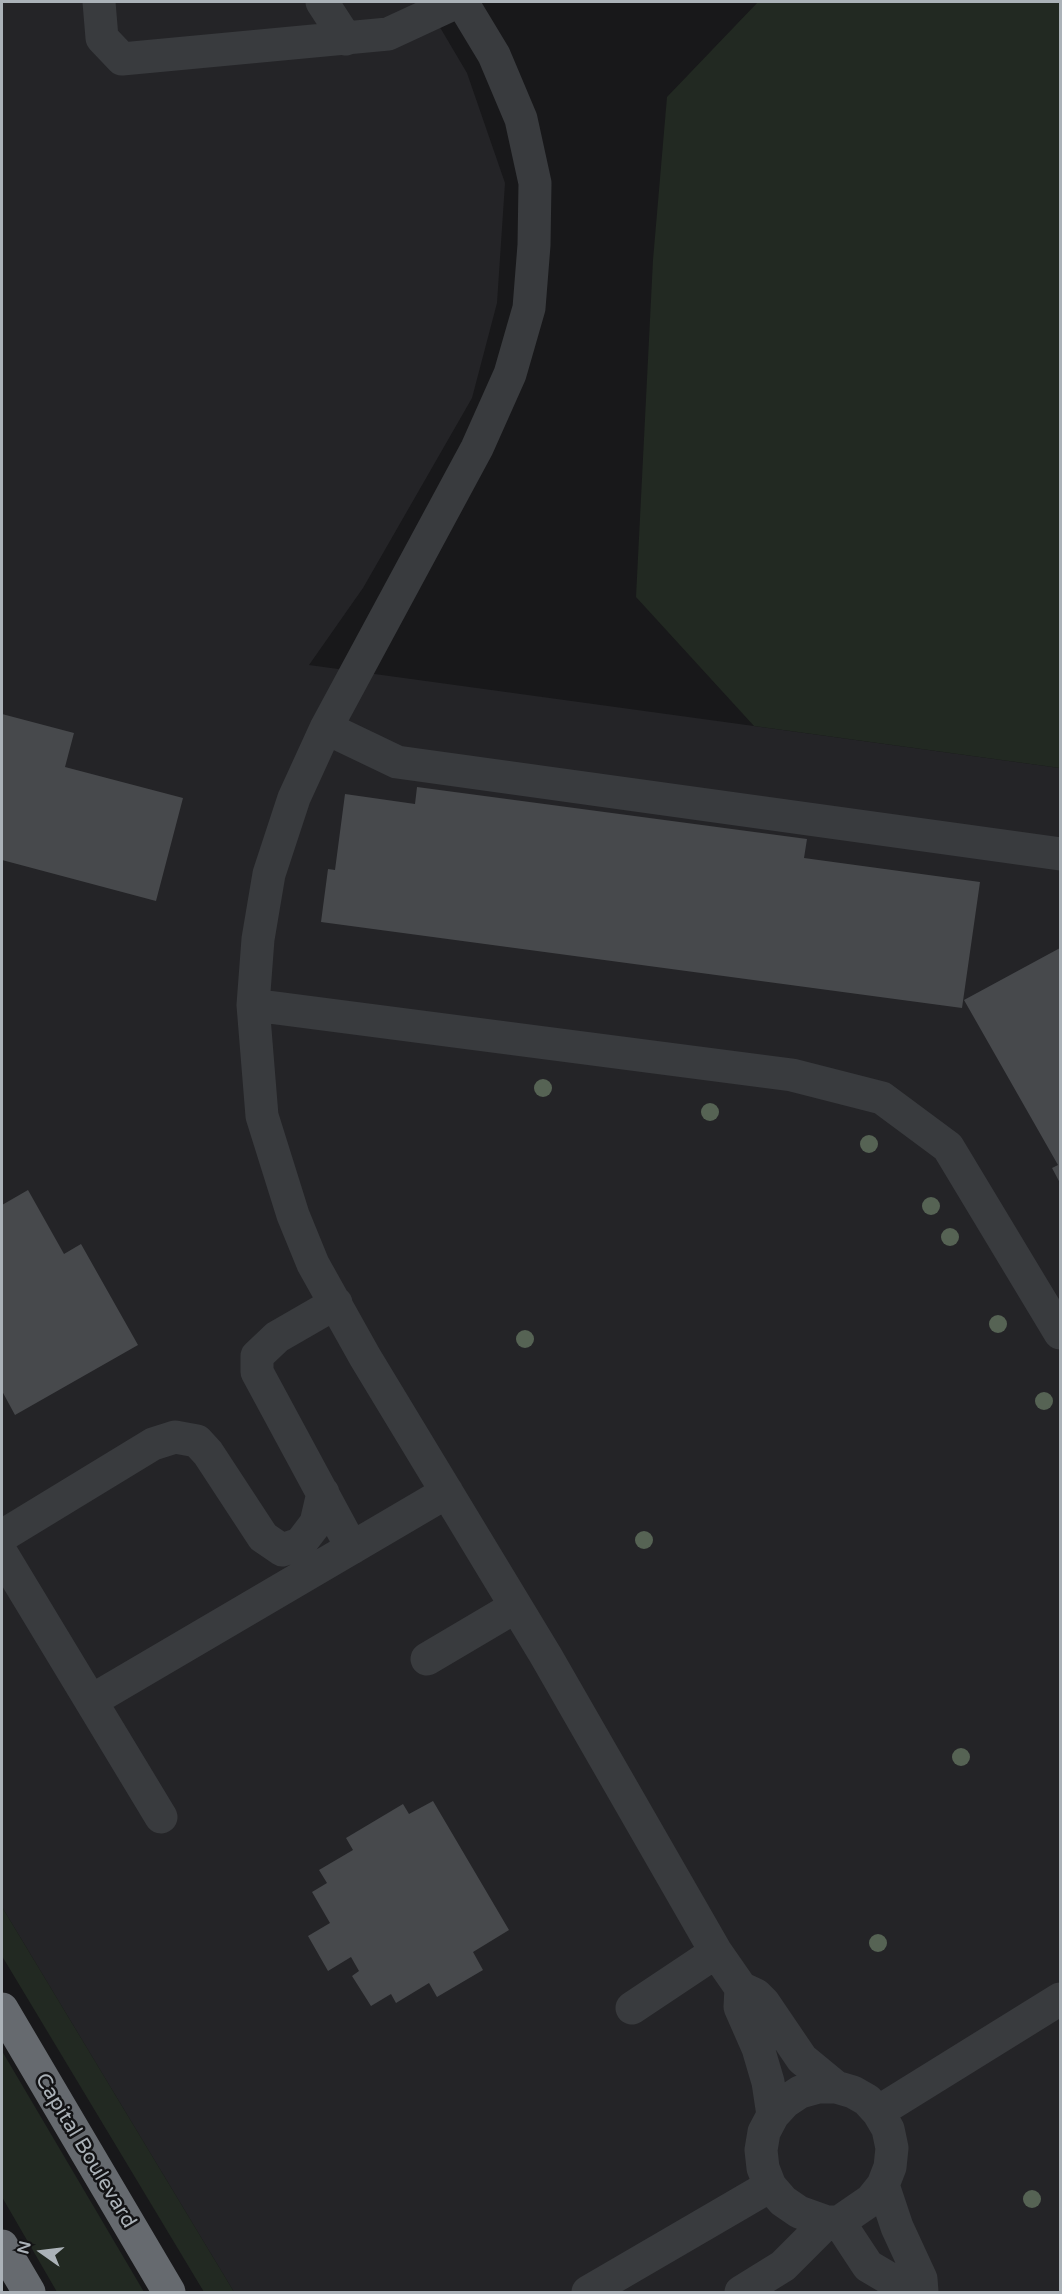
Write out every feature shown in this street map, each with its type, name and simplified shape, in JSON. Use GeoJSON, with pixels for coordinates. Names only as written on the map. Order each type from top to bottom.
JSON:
{"type":"FeatureCollection","features":[{"type":"Feature","properties":{"kind":"highway","name":"Capital Boulevard"},"geometry":{"type":"LineString","coordinates":[[2,2009],[169,2292]]}},
{"type":"Feature","properties":{"kind":"highway"},"geometry":{"type":"LineString","coordinates":[[2,2246],[29,2292]]}},
{"type":"Feature","properties":{"kind":"lane"},"geometry":{"type":"LineString","coordinates":[[99,2],[102,38],[122,59],[388,34],[458,2]]}},
{"type":"Feature","properties":{"kind":"lane"},"geometry":{"type":"LineString","coordinates":[[322,2],[346,39]]}},
{"type":"Feature","properties":{"kind":"lane"},"geometry":{"type":"LineString","coordinates":[[462,2],[494,55],[521,119],[536,183],[529,308],[510,374],[477,448],[326,728],[294,798],[269,874],[258,939],[253,1005],[262,1116],[293,1215],[314,1264],[365,1357],[546,1656],[716,1952],[741,1988],[756,1995],[764,2003],[802,2059],[836,2087]]}},
{"type":"Feature","properties":{"kind":"lane"},"geometry":{"type":"LineString","coordinates":[[326,728],[397,762],[1060,854]]}},
{"type":"Feature","properties":{"kind":"lane"},"geometry":{"type":"LineString","coordinates":[[253,1005],[792,1075],[882,1098],[948,1148],[1060,1333]]}},
{"type":"Feature","properties":{"kind":"lane"},"geometry":{"type":"LineString","coordinates":[[336,1303],[277,1337],[257,1356],[257,1372],[352,1548]]}},
{"type":"Feature","properties":{"kind":"lane"},"geometry":{"type":"LineString","coordinates":[[2,1536],[153,1444],[175,1437],[197,1441],[208,1453],[263,1538],[282,1550],[300,1544],[316,1523],[323,1493]]}},
{"type":"Feature","properties":{"kind":"lane"},"geometry":{"type":"LineString","coordinates":[[91,1701],[447,1492]]}},
{"type":"Feature","properties":{"kind":"lane"},"geometry":{"type":"LineString","coordinates":[[2,1554],[161,1817]]}},
{"type":"Feature","properties":{"kind":"lane"},"geometry":{"type":"LineString","coordinates":[[427,1659],[515,1607]]}},
{"type":"Feature","properties":{"kind":"lane"},"geometry":{"type":"LineString","coordinates":[[632,2008],[716,1952]]}},
{"type":"Feature","properties":{"kind":"lane"},"geometry":{"type":"LineString","coordinates":[[741,1988],[740,2007],[758,2048],[768,2082],[773,2115]]}},
{"type":"Feature","properties":{"kind":"lane"},"geometry":{"type":"LineString","coordinates":[[878,2112],[1060,1999]]}},
{"type":"Feature","properties":{"kind":"lane"},"geometry":{"type":"LineString","coordinates":[[741,2292],[783,2266],[833,2222],[871,2200],[883,2185],[890,2167],[892,2148],[888,2129],[878,2112],[867,2100],[853,2092],[836,2087],[818,2087],[800,2092],[785,2102],[773,2115],[764,2132],[761,2150],[763,2169],[770,2186],[783,2201],[799,2212],[833,2222],[868,2266],[912,2292]]}},
{"type":"Feature","properties":{"kind":"lane"},"geometry":{"type":"LineString","coordinates":[[883,2185],[897,2228],[921,2278],[922,2292]]}},
{"type":"Feature","properties":{"kind":"lane"},"geometry":{"type":"LineString","coordinates":[[588,2292],[770,2186]]}},
{"type":"Feature","properties":{"kind":"shaded area"},"geometry":{"type":"Polygon","coordinates":[[[2,2],[425,2],[467,73],[505,183],[497,303],[472,398],[363,588],[309,665],[1060,768],[1060,2292],[234,2292],[2,1907],[2,2]]]}},
{"type":"Feature","properties":{"kind":"shaded area"},"geometry":{"type":"Polygon","coordinates":[[[758,2],[1060,2],[1060,768],[754,726],[636,597],[653,260],[667,97],[758,2]]]}},
{"type":"Feature","properties":{"kind":"shaded area"},"geometry":{"type":"Polygon","coordinates":[[[2,1907],[234,2292],[204,2292],[2,1956],[2,1907]]]}},
{"type":"Feature","properties":{"kind":"shaded area"},"geometry":{"type":"Polygon","coordinates":[[[2,2051],[144,2292],[57,2292],[2,2197],[2,2051]]]}},
{"type":"Feature","properties":{"kind":"building"},"geometry":{"type":"Polygon","coordinates":[[[2,714],[74,733],[65,767],[183,798],[156,901],[2,860],[2,714]]]}},
{"type":"Feature","properties":{"kind":"building"},"geometry":{"type":"Polygon","coordinates":[[[417,787],[807,839],[804,858],[980,882],[962,1008],[321,922],[328,869],[335,870],[345,794],[415,804],[417,787]]]}},
{"type":"Feature","properties":{"kind":"building"},"geometry":{"type":"Polygon","coordinates":[[[1060,948],[1060,1183],[1052,1168],[1058,1165],[964,1000],[1060,948]]]}},
{"type":"Feature","properties":{"kind":"building"},"geometry":{"type":"Polygon","coordinates":[[[28,1190],[64,1254],[81,1244],[138,1345],[15,1415],[2,1391],[2,1205],[28,1190]]]}},
{"type":"Feature","properties":{"kind":"building"},"geometry":{"type":"Polygon","coordinates":[[[433,1801],[509,1930],[473,1952],[483,1970],[437,1997],[429,1983],[396,2003],[391,1994],[371,2006],[352,1976],[359,1971],[351,1957],[328,1971],[308,1936],[330,1923],[312,1892],[327,1883],[319,1870],[353,1850],[346,1838],[403,1804],[409,1814],[433,1801]]]}}]}
